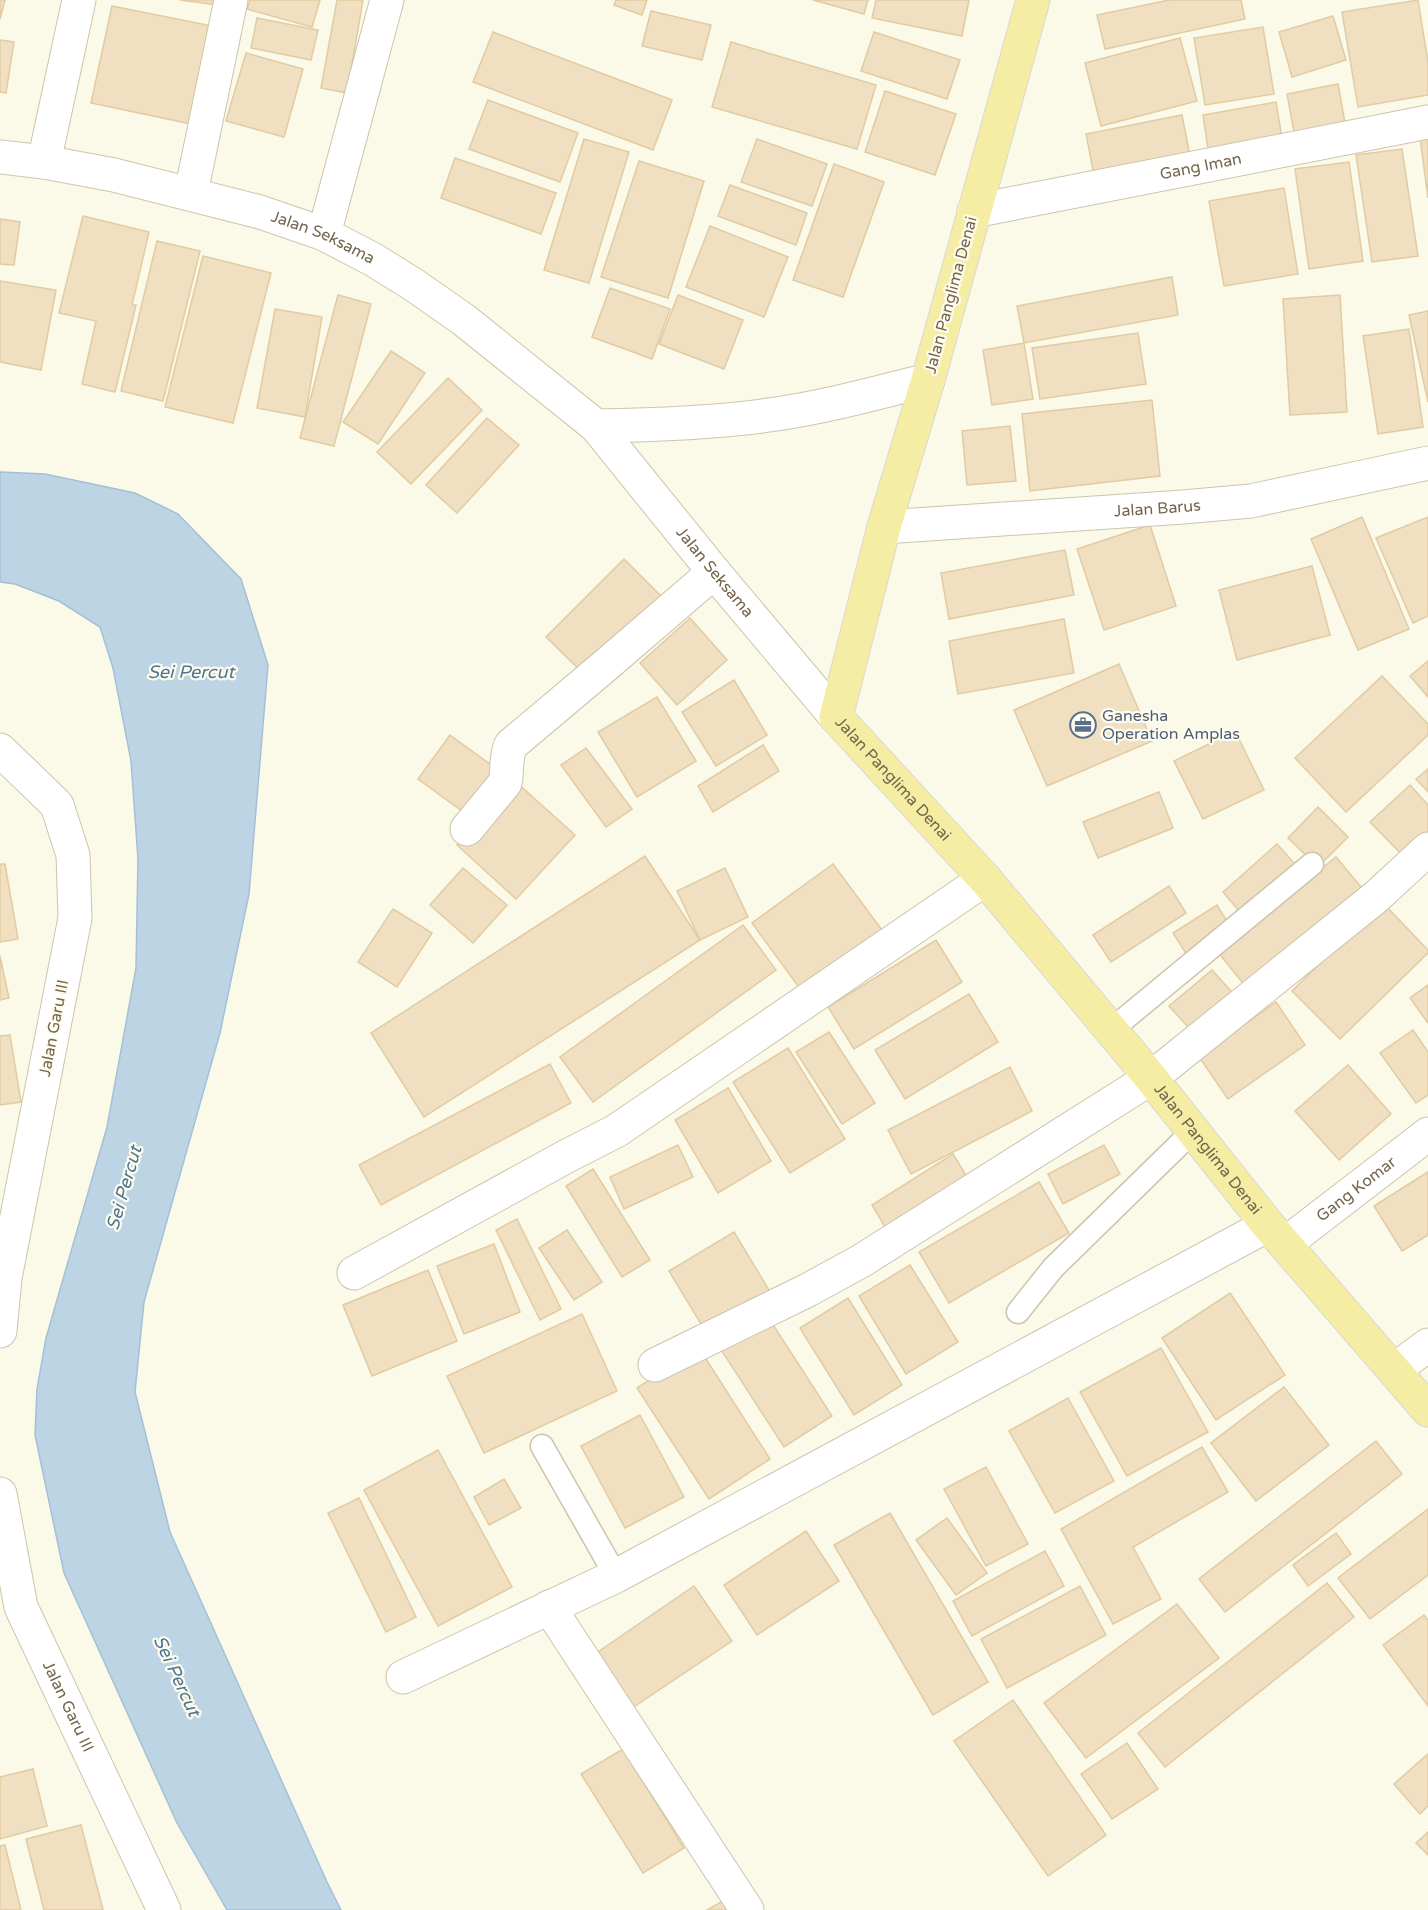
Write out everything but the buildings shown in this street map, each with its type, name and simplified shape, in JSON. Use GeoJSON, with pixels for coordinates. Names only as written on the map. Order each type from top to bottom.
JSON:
{"type":"FeatureCollection","features":[{"type":"Feature","properties":{"kind":"main road","name":"Jalan Panglima Denai"},"geometry":{"type":"LineString","coordinates":[[1032,0],[928,380],[884,527],[836,717],[985,879],[1151,1078],[1276,1234],[1428,1410]]}},
{"type":"Feature","properties":{"kind":"street"},"geometry":{"type":"LineString","coordinates":[[44,162],[79,0]]}},
{"type":"Feature","properties":{"kind":"street"},"geometry":{"type":"LineString","coordinates":[[191,193],[231,0]]}},
{"type":"Feature","properties":{"kind":"street"},"geometry":{"type":"LineString","coordinates":[[324,234],[387,0]]}},
{"type":"Feature","properties":{"kind":"street","name":"Gang Iman"},"geometry":{"type":"LineString","coordinates":[[974,212],[1428,122]]}},
{"type":"Feature","properties":{"kind":"street","name":"Jalan Seksama"},"geometry":{"type":"LineString","coordinates":[[0,157],[44,162],[114,175],[191,193],[260,212],[324,234],[375,260],[464,320],[596,426],[714,572],[836,717]]}},
{"type":"Feature","properties":{"kind":"street"},"geometry":{"type":"LineString","coordinates":[[596,426],[680,424],[764,416],[846,401],[928,380]]}},
{"type":"Feature","properties":{"kind":"street","name":"Jalan Barus"},"geometry":{"type":"LineString","coordinates":[[884,527],[1251,501],[1428,463]]}},
{"type":"Feature","properties":{"kind":"street"},"geometry":{"type":"LineString","coordinates":[[467,830],[505,783],[507,754],[511,745],[714,572]]}},
{"type":"Feature","properties":{"kind":"street","name":"Jalan Garu III"},"geometry":{"type":"LineString","coordinates":[[0,750],[57,805],[73,855],[75,918],[4,1278],[0,1331]]}},
{"type":"Feature","properties":{"kind":"street"},"geometry":{"type":"LineString","coordinates":[[655,1365],[808,1290],[861,1261],[1151,1078],[1376,897],[1428,849]]}},
{"type":"Feature","properties":{"kind":"street"},"geometry":{"type":"LineString","coordinates":[[354,1273],[616,1131],[985,879]]}},
{"type":"Feature","properties":{"kind":"street","name":"Gang Komar"},"geometry":{"type":"LineString","coordinates":[[403,1677],[616,1576],[1276,1234],[1428,1134]]}},
{"type":"Feature","properties":{"kind":"street"},"geometry":{"type":"LineString","coordinates":[[1394,1370],[1428,1345]]}},
{"type":"Feature","properties":{"kind":"street","name":"Jalan Garu III"},"geometry":{"type":"LineString","coordinates":[[0,1494],[21,1607],[164,1910]]}},
{"type":"Feature","properties":{"kind":"street"},"geometry":{"type":"LineString","coordinates":[[549,1607],[747,1910]]}},
{"type":"Feature","properties":{"kind":"lane"},"geometry":{"type":"LineString","coordinates":[[1111,1030],[1312,864]]}},
{"type":"Feature","properties":{"kind":"lane"},"geometry":{"type":"LineString","coordinates":[[1018,1312],[1053,1268],[1193,1131]]}},
{"type":"Feature","properties":{"kind":"lane"},"geometry":{"type":"LineString","coordinates":[[542,1446],[616,1576]]}},
{"type":"Feature","properties":{"kind":"water","name":"Sei Percut"},"geometry":{"type":"Polygon","coordinates":[[[0,472],[45,474],[135,493],[178,514],[241,579],[268,665],[249,894],[220,1033],[144,1302],[135,1392],[170,1532],[341,1910],[227,1910],[177,1823],[64,1573],[35,1435],[37,1389],[46,1338],[107,1127],[136,968],[138,859],[131,761],[113,668],[100,627],[59,601],[15,584],[0,582],[0,472]]]}},
{"type":"Feature","properties":{"kind":"place","name":"Ganesha Operation Amplas"},"geometry":{"type":"Point","coordinates":[1083,725]}}]}
